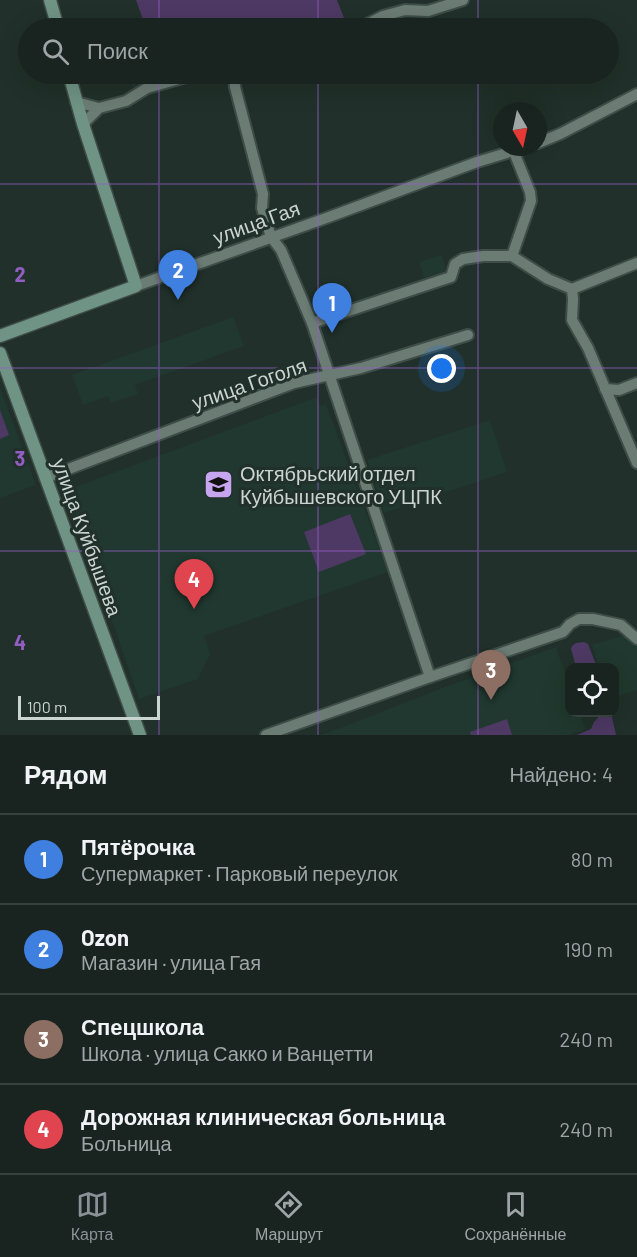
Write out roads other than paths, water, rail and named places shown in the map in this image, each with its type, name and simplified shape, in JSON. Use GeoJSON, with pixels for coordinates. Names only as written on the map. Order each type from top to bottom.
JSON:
{"type":"FeatureCollection","features":[{"type":"Feature","properties":{"kind":"main road"},"geometry":{"type":"LineString","coordinates":[[50,0],[55,18]]}},
{"type":"Feature","properties":{"kind":"main road"},"geometry":{"type":"LineString","coordinates":[[72,84],[82,124],[136,286]]}},
{"type":"Feature","properties":{"kind":"main road","name":"улица Гая"},"geometry":{"type":"LineString","coordinates":[[0,336],[136,286]]}},
{"type":"Feature","properties":{"kind":"main road","name":"улица Куйбышева"},"geometry":{"type":"LineString","coordinates":[[0,353],[140,735]]}},
{"type":"Feature","properties":{"kind":"street"},"geometry":{"type":"LineString","coordinates":[[379,18],[405,10],[428,11],[463,0]]}},
{"type":"Feature","properties":{"kind":"street"},"geometry":{"type":"LineString","coordinates":[[82,124],[99,108],[126,101],[147,88],[161,84]]}},
{"type":"Feature","properties":{"kind":"street"},"geometry":{"type":"LineString","coordinates":[[235,84],[263,194],[262,208],[271,237],[281,250],[312,323],[430,677]]}},
{"type":"Feature","properties":{"kind":"street"},"geometry":{"type":"LineString","coordinates":[[547,139],[637,94]]}},
{"type":"Feature","properties":{"kind":"street"},"geometry":{"type":"LineString","coordinates":[[76,102],[99,108]]}},
{"type":"Feature","properties":{"kind":"street","name":"улица Гая"},"geometry":{"type":"LineString","coordinates":[[136,286],[477,162],[499,156]]}},
{"type":"Feature","properties":{"kind":"street"},"geometry":{"type":"LineString","coordinates":[[513,256],[531,201],[530,192],[516,156]]}},
{"type":"Feature","properties":{"kind":"street"},"geometry":{"type":"LineString","coordinates":[[312,323],[451,277],[455,264],[464,259],[483,256],[513,256],[548,279],[572,289],[637,263]]}},
{"type":"Feature","properties":{"kind":"street"},"geometry":{"type":"LineString","coordinates":[[572,289],[572,320],[588,348],[637,463]]}},
{"type":"Feature","properties":{"kind":"street","name":"улица Гоголя"},"geometry":{"type":"LineString","coordinates":[[45,478],[294,383],[361,368],[468,334]]}},
{"type":"Feature","properties":{"kind":"street"},"geometry":{"type":"LineString","coordinates":[[605,389],[619,390],[637,383]]}},
{"type":"Feature","properties":{"kind":"street"},"geometry":{"type":"LineString","coordinates":[[266,735],[563,632],[579,619],[593,619],[621,625],[637,639]]}},
{"type":"Feature","properties":{"kind":"place","name":"Ozon"},"geometry":{"type":"Point","coordinates":[178,300]}},
{"type":"Feature","properties":{"kind":"place","name":"Пятёрочка"},"geometry":{"type":"Point","coordinates":[332,333]}},
{"type":"Feature","properties":{"kind":"place","name":"Октябрьский отдел Куйбышевского УЦПК"},"geometry":{"type":"Point","coordinates":[219,485]}},
{"type":"Feature","properties":{"kind":"place","name":"Дорожная клиническая больница"},"geometry":{"type":"Point","coordinates":[194,609]}},
{"type":"Feature","properties":{"kind":"place","name":"Спецшкола"},"geometry":{"type":"Point","coordinates":[491,700]}}]}
